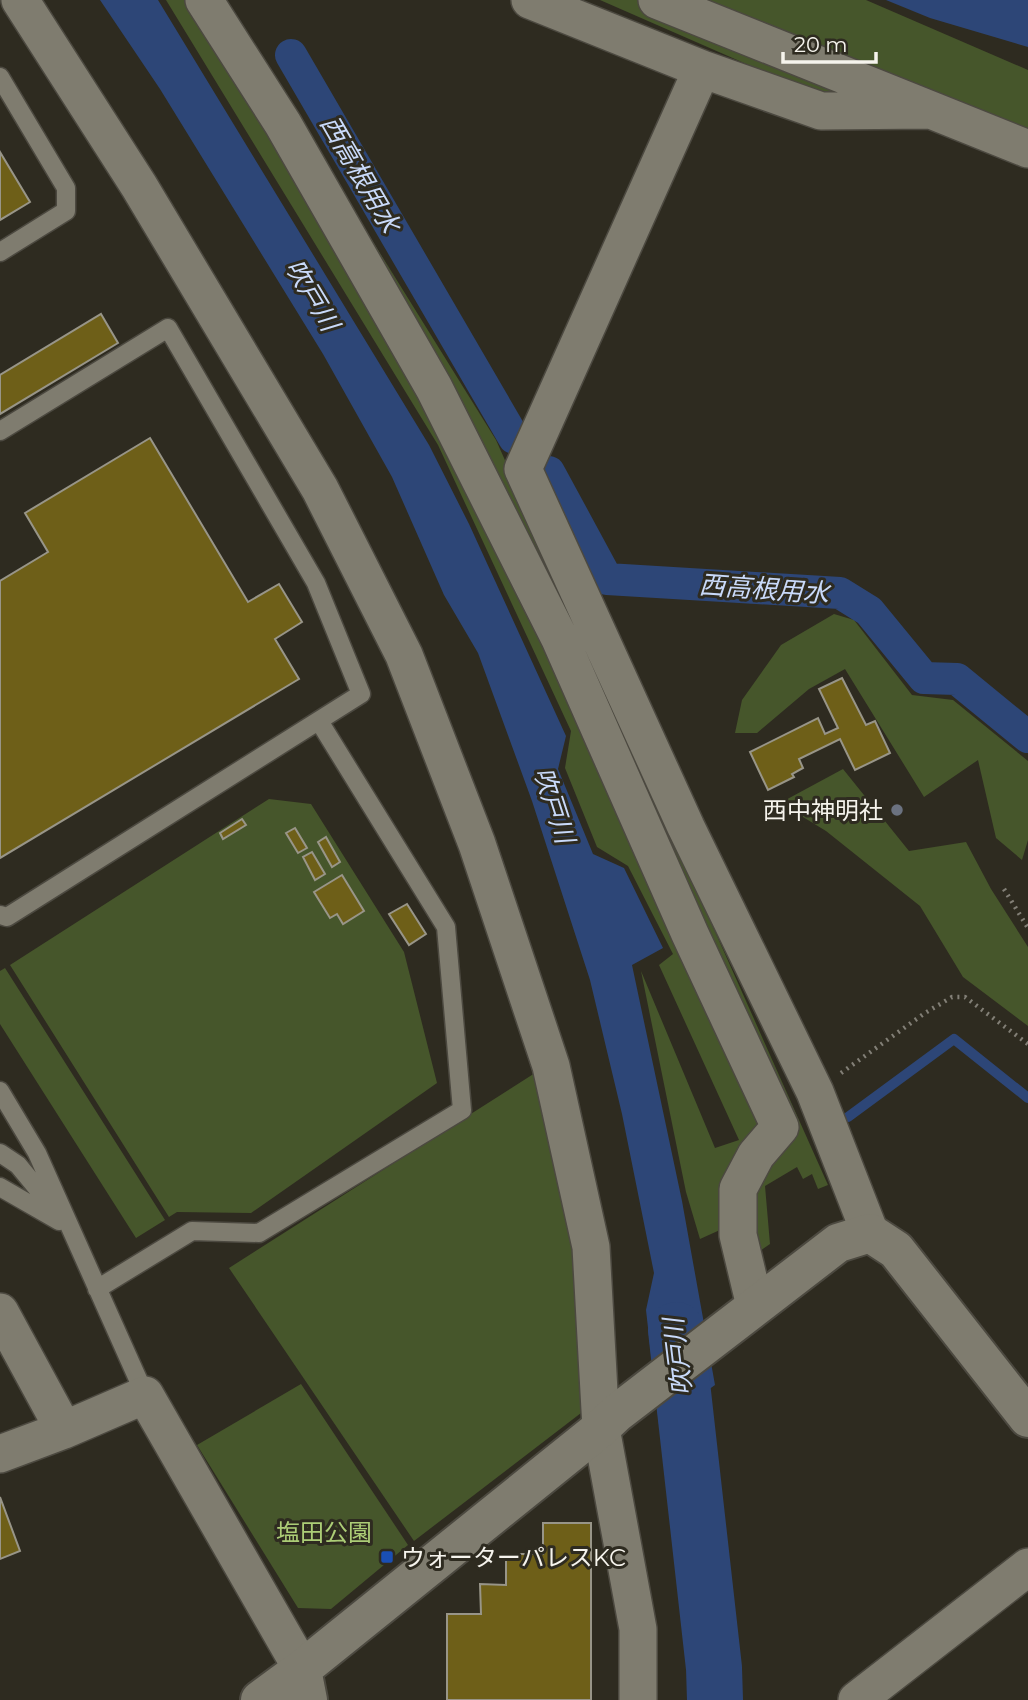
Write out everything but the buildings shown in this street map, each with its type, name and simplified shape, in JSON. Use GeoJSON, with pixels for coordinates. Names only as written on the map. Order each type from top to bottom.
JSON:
{"type":"FeatureCollection","features":[{"type":"Feature","properties":{"kind":"street"},"geometry":{"type":"LineString","coordinates":[[20,0],[139,186],[320,489],[404,654],[477,844],[551,1066],[591,1247],[609,1421],[638,1629],[638,1700]]}},
{"type":"Feature","properties":{"kind":"street"},"geometry":{"type":"LineString","coordinates":[[204,0],[365,263],[446,411],[560,639],[780,1127],[756,1156],[738,1189],[738,1236],[748,1311]]}},
{"type":"Feature","properties":{"kind":"street"},"geometry":{"type":"LineString","coordinates":[[530,0],[702,69],[821,111],[930,110]]}},
{"type":"Feature","properties":{"kind":"street"},"geometry":{"type":"LineString","coordinates":[[657,0],[1028,149]]}},
{"type":"Feature","properties":{"kind":"street"},"geometry":{"type":"LineString","coordinates":[[702,69],[523,469],[685,827],[815,1092],[870,1233],[896,1250],[1028,1418]]}},
{"type":"Feature","properties":{"kind":"street"},"geometry":{"type":"LineString","coordinates":[[260,1700],[305,1685],[609,1421],[838,1243],[870,1233]]}},
{"type":"Feature","properties":{"kind":"street"},"geometry":{"type":"LineString","coordinates":[[0,1312],[64,1430]]}},
{"type":"Feature","properties":{"kind":"street"},"geometry":{"type":"LineString","coordinates":[[0,1454],[145,1395],[305,1685]]}},
{"type":"Feature","properties":{"kind":"street"},"geometry":{"type":"LineString","coordinates":[[857,1700],[1028,1567]]}},
{"type":"Feature","properties":{"kind":"lane"},"geometry":{"type":"LineString","coordinates":[[0,77],[66,188],[66,211],[0,252]]}},
{"type":"Feature","properties":{"kind":"lane"},"geometry":{"type":"LineString","coordinates":[[0,431],[167,328],[316,583],[361,694],[7,917],[0,915]]}},
{"type":"Feature","properties":{"kind":"lane"},"geometry":{"type":"LineString","coordinates":[[97,1289],[191,1231],[259,1233],[462,1110],[446,927],[318,722]]}},
{"type":"Feature","properties":{"kind":"lane"},"geometry":{"type":"LineString","coordinates":[[0,1091],[37,1153],[145,1395]]}},
{"type":"Feature","properties":{"kind":"lane"},"geometry":{"type":"LineString","coordinates":[[0,1153],[18,1165],[68,1226]]}},
{"type":"Feature","properties":{"kind":"lane"},"geometry":{"type":"LineString","coordinates":[[0,1187],[68,1226]]}},
{"type":"Feature","properties":{"kind":"path"},"geometry":{"type":"LineString","coordinates":[[1004,889],[1028,928]]}},
{"type":"Feature","properties":{"kind":"path"},"geometry":{"type":"LineString","coordinates":[[815,1092],[925,1013],[952,997],[965,997],[1028,1044]]}},
{"type":"Feature","properties":{"kind":"green space"},"geometry":{"type":"Polygon","coordinates":[[[166,0],[223,0],[496,440],[828,1185],[818,1189],[812,1174],[803,1179],[797,1167],[765,1186],[770,1244],[733,1270],[731,1225],[700,1239],[686,1192],[641,971],[715,1148],[739,1140],[659,965],[673,954],[628,866],[597,847],[565,768],[571,731],[438,445],[166,0]]]}},
{"type":"Feature","properties":{"kind":"green space"},"geometry":{"type":"Polygon","coordinates":[[[600,0],[866,0],[1028,70],[1028,135],[810,92],[600,0]]]}},
{"type":"Feature","properties":{"kind":"green space"},"geometry":{"type":"Polygon","coordinates":[[[834,614],[854,620],[912,695],[953,700],[1028,761],[1028,840],[1022,860],[996,838],[978,760],[924,797],[845,669],[809,689],[757,733],[735,733],[742,700],[781,645],[834,614]]]}},
{"type":"Feature","properties":{"kind":"green space"},"geometry":{"type":"Polygon","coordinates":[[[843,769],[909,851],[966,842],[991,889],[1028,947],[1028,1026],[963,977],[920,906],[826,831],[780,803],[843,769]]]}},
{"type":"Feature","properties":{"kind":"green space"},"geometry":{"type":"Polygon","coordinates":[[[269,799],[311,804],[404,952],[437,1083],[251,1213],[177,1212],[169,1217],[10,965],[269,799]]]}},
{"type":"Feature","properties":{"kind":"green space"},"geometry":{"type":"Polygon","coordinates":[[[5,968],[165,1220],[136,1238],[0,1024],[0,971],[5,968]]]}},
{"type":"Feature","properties":{"kind":"green space"},"geometry":{"type":"Polygon","coordinates":[[[535,1073],[576,1246],[589,1399],[581,1413],[414,1541],[229,1268],[535,1073]]]}},
{"type":"Feature","properties":{"kind":"green space","name":"塩田公園"},"geometry":{"type":"Polygon","coordinates":[[[301,1384],[408,1545],[331,1609],[298,1608],[197,1445],[301,1384]]]}},
{"type":"Feature","properties":{"kind":"water"},"geometry":{"type":"Polygon","coordinates":[[[100,0],[158,0],[429,445],[469,524],[566,736],[558,769],[593,854],[624,868],[663,948],[632,965],[682,1201],[715,1385],[659,1425],[646,1310],[654,1273],[622,1114],[590,980],[532,801],[478,653],[444,595],[392,477],[323,354],[160,89],[100,0]]]}},
{"type":"Feature","properties":{"kind":"water"},"geometry":{"type":"Polygon","coordinates":[[[886,0],[1028,0],[1028,47],[930,18],[886,0]]]}},
{"type":"Feature","properties":{"kind":"waterway","name":"西高根用水"},"geometry":{"type":"LineString","coordinates":[[291,55],[514,438]]}},
{"type":"Feature","properties":{"kind":"waterway","name":"西高根用水"},"geometry":{"type":"LineString","coordinates":[[549,472],[607,579],[840,593],[869,611],[924,678],[957,679],[1028,737]]}},
{"type":"Feature","properties":{"kind":"waterway"},"geometry":{"type":"LineString","coordinates":[[848,1117],[954,1039],[1028,1098]]}},
{"type":"Feature","properties":{"kind":"waterway","name":"吹戸川"},"geometry":{"type":"LineString","coordinates":[[676,1330],[714,1668],[715,1700]]}},
{"type":"Feature","properties":{"kind":"place","name":"西中神明社"},"geometry":{"type":"Point","coordinates":[897,810]}},
{"type":"Feature","properties":{"kind":"place","name":"ウォーターパレスKC"},"geometry":{"type":"Point","coordinates":[387,1557]}}]}
